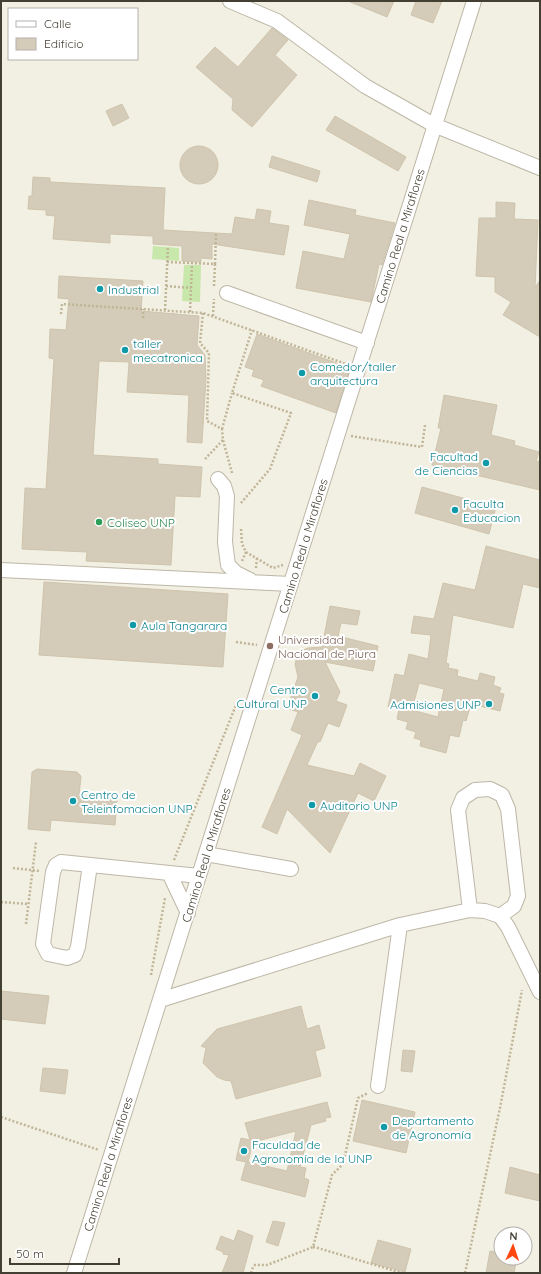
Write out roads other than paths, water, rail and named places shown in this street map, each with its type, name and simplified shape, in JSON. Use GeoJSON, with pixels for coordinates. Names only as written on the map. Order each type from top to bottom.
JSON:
{"type":"FeatureCollection","features":[{"type":"Feature","properties":{"kind":"lane"},"geometry":{"type":"LineString","coordinates":[[230,1],[277,21],[365,86],[434,125],[540,168]]}},
{"type":"Feature","properties":{"kind":"lane","name":"Camino Real a Miraflores"},"geometry":{"type":"LineString","coordinates":[[74,1273],[110,1154],[188,913],[474,1]]}},
{"type":"Feature","properties":{"kind":"lane"},"geometry":{"type":"LineString","coordinates":[[227,293],[367,343]]}},
{"type":"Feature","properties":{"kind":"lane"},"geometry":{"type":"LineString","coordinates":[[218,479],[224,486],[227,496],[225,542],[228,565],[236,573],[254,582]]}},
{"type":"Feature","properties":{"kind":"lane"},"geometry":{"type":"LineString","coordinates":[[1,570],[291,584]]}},
{"type":"Feature","properties":{"kind":"lane"},"geometry":{"type":"LineString","coordinates":[[470,910],[458,810],[463,798],[475,790],[490,790],[502,795],[508,809],[518,896],[514,906],[500,916]]}},
{"type":"Feature","properties":{"kind":"lane"},"geometry":{"type":"LineString","coordinates":[[206,854],[291,869]]}},
{"type":"Feature","properties":{"kind":"lane"},"geometry":{"type":"LineString","coordinates":[[90,865],[78,947],[74,955],[67,958],[48,954],[43,944],[53,872],[56,865],[61,862],[199,876]]}},
{"type":"Feature","properties":{"kind":"lane"},"geometry":{"type":"LineString","coordinates":[[169,873],[188,913]]}},
{"type":"Feature","properties":{"kind":"lane"},"geometry":{"type":"LineString","coordinates":[[160,1000],[400,925],[470,910],[485,911],[500,916],[508,927],[540,992]]}},
{"type":"Feature","properties":{"kind":"lane"},"geometry":{"type":"LineString","coordinates":[[378,1086],[400,925]]}},
{"type":"Feature","properties":{"kind":"place","name":"Industrial"},"geometry":{"type":"Point","coordinates":[100,289]}},
{"type":"Feature","properties":{"kind":"place","name":"taller mecatronica"},"geometry":{"type":"Point","coordinates":[125,350]}},
{"type":"Feature","properties":{"kind":"place","name":"Comedor/taller arquitectura"},"geometry":{"type":"Point","coordinates":[302,373]}},
{"type":"Feature","properties":{"kind":"place","name":"Facultad de Ciencias"},"geometry":{"type":"Point","coordinates":[486,463]}},
{"type":"Feature","properties":{"kind":"place","name":"Faculta Educacion"},"geometry":{"type":"Point","coordinates":[455,510]}},
{"type":"Feature","properties":{"kind":"place","name":"Coliseo UNP"},"geometry":{"type":"Point","coordinates":[99,522]}},
{"type":"Feature","properties":{"kind":"place","name":"Aula Tangarara"},"geometry":{"type":"Point","coordinates":[133,625]}},
{"type":"Feature","properties":{"kind":"place","name":"Universidad Nacional de Piura"},"geometry":{"type":"Point","coordinates":[270,646]}},
{"type":"Feature","properties":{"kind":"place","name":"Centro Cultural UNP"},"geometry":{"type":"Point","coordinates":[315,696]}},
{"type":"Feature","properties":{"kind":"place","name":"Admisiones UNP"},"geometry":{"type":"Point","coordinates":[489,704]}},
{"type":"Feature","properties":{"kind":"place","name":"Centro de Teleinfomacion UNP"},"geometry":{"type":"Point","coordinates":[73,801]}},
{"type":"Feature","properties":{"kind":"place","name":"Auditorio UNP"},"geometry":{"type":"Point","coordinates":[312,805]}},
{"type":"Feature","properties":{"kind":"place","name":"Departamento de Agronomía"},"geometry":{"type":"Point","coordinates":[384,1127]}},
{"type":"Feature","properties":{"kind":"place","name":"Faculdad de Agronomía de la UNP"},"geometry":{"type":"Point","coordinates":[244,1151]}}]}
